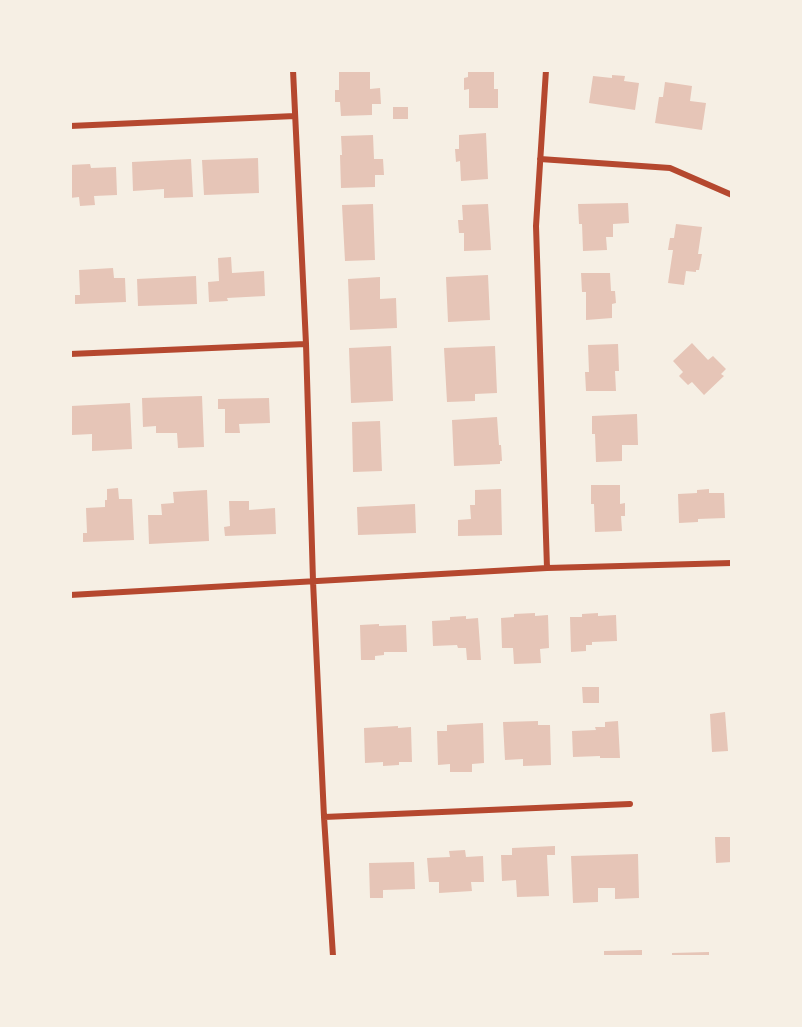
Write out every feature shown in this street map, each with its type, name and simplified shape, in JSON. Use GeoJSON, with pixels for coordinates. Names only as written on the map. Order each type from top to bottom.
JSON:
{"type":"FeatureCollection","features":[{"type":"Feature","properties":{"kind":"street"},"geometry":{"type":"LineString","coordinates":[[293,70],[306,344],[313,581],[333,957]]}},
{"type":"Feature","properties":{"kind":"street"},"geometry":{"type":"LineString","coordinates":[[546,70],[536,226],[547,568]]}},
{"type":"Feature","properties":{"kind":"street"},"geometry":{"type":"LineString","coordinates":[[70,126],[296,116]]}},
{"type":"Feature","properties":{"kind":"street"},"geometry":{"type":"LineString","coordinates":[[540,159],[670,168],[732,195]]}},
{"type":"Feature","properties":{"kind":"street"},"geometry":{"type":"LineString","coordinates":[[70,354],[306,344]]}},
{"type":"Feature","properties":{"kind":"street"},"geometry":{"type":"LineString","coordinates":[[70,595],[547,568],[732,563]]}},
{"type":"Feature","properties":{"kind":"street"},"geometry":{"type":"LineString","coordinates":[[324,818],[630,804]]}},
{"type":"Feature","properties":{"kind":"building"},"geometry":{"type":"Polygon","coordinates":[[[339,70],[370,70],[370,89],[380,88],[381,104],[372,104],[372,115],[341,116],[340,102],[335,102],[335,90],[339,90],[339,70]]]}},
{"type":"Feature","properties":{"kind":"building"},"geometry":{"type":"Polygon","coordinates":[[[468,70],[494,70],[494,89],[498,89],[498,108],[469,108],[469,89],[464,90],[464,78],[468,77],[468,70]]]}},
{"type":"Feature","properties":{"kind":"building"},"geometry":{"type":"Polygon","coordinates":[[[612,75],[625,76],[624,81],[639,83],[635,110],[589,103],[593,76],[612,78],[612,75]]]}},
{"type":"Feature","properties":{"kind":"building"},"geometry":{"type":"Polygon","coordinates":[[[665,82],[692,86],[690,101],[706,103],[702,130],[655,123],[659,97],[663,97],[665,82]]]}},
{"type":"Feature","properties":{"kind":"building"},"geometry":{"type":"Polygon","coordinates":[[[393,107],[408,107],[408,119],[393,119],[393,107]]]}},
{"type":"Feature","properties":{"kind":"building"},"geometry":{"type":"Polygon","coordinates":[[[486,133],[488,179],[461,181],[460,161],[456,162],[455,149],[459,149],[459,135],[486,133]]]}},
{"type":"Feature","properties":{"kind":"building"},"geometry":{"type":"Polygon","coordinates":[[[373,135],[374,159],[383,159],[384,175],[375,175],[375,187],[341,188],[341,136],[373,135]]]}},
{"type":"Feature","properties":{"kind":"building"},"geometry":{"type":"Polygon","coordinates":[[[258,158],[259,193],[204,195],[202,160],[258,158]]]}},
{"type":"Feature","properties":{"kind":"building"},"geometry":{"type":"Polygon","coordinates":[[[191,159],[193,197],[164,198],[164,189],[133,191],[132,162],[191,159]]]}},
{"type":"Feature","properties":{"kind":"building"},"geometry":{"type":"Polygon","coordinates":[[[90,164],[91,168],[116,167],[117,195],[94,196],[95,205],[80,206],[79,197],[70,198],[70,165],[90,164]]]}},
{"type":"Feature","properties":{"kind":"building"},"geometry":{"type":"Polygon","coordinates":[[[628,203],[629,223],[613,224],[613,237],[606,237],[607,250],[583,251],[582,224],[579,224],[578,204],[628,203]]]}},
{"type":"Feature","properties":{"kind":"building"},"geometry":{"type":"Polygon","coordinates":[[[373,204],[375,260],[345,261],[342,205],[373,204]]]}},
{"type":"Feature","properties":{"kind":"building"},"geometry":{"type":"Polygon","coordinates":[[[488,204],[491,250],[464,251],[464,233],[459,233],[458,220],[463,220],[462,205],[488,204]]]}},
{"type":"Feature","properties":{"kind":"building"},"geometry":{"type":"Polygon","coordinates":[[[676,224],[702,227],[698,254],[702,254],[699,270],[686,271],[684,285],[668,283],[673,250],[668,250],[670,238],[674,238],[676,224]]]}},
{"type":"Feature","properties":{"kind":"building"},"geometry":{"type":"Polygon","coordinates":[[[231,257],[232,273],[264,271],[265,296],[227,298],[228,301],[209,302],[208,282],[219,281],[218,258],[231,257]]]}},
{"type":"Feature","properties":{"kind":"building"},"geometry":{"type":"Polygon","coordinates":[[[113,268],[114,278],[125,278],[126,302],[75,304],[75,295],[80,295],[79,270],[113,268]]]}},
{"type":"Feature","properties":{"kind":"building"},"geometry":{"type":"Polygon","coordinates":[[[581,273],[610,273],[611,291],[615,291],[616,303],[612,304],[612,318],[586,320],[586,292],[582,292],[581,273]]]}},
{"type":"Feature","properties":{"kind":"building"},"geometry":{"type":"Polygon","coordinates":[[[488,275],[490,320],[448,322],[446,277],[488,275]]]}},
{"type":"Feature","properties":{"kind":"building"},"geometry":{"type":"Polygon","coordinates":[[[196,276],[197,304],[138,306],[137,279],[196,276]]]}},
{"type":"Feature","properties":{"kind":"building"},"geometry":{"type":"Polygon","coordinates":[[[380,277],[380,299],[396,298],[397,328],[350,330],[348,279],[380,277]]]}},
{"type":"Feature","properties":{"kind":"building"},"geometry":{"type":"Polygon","coordinates":[[[692,343],[708,360],[713,356],[726,369],[721,374],[724,376],[704,395],[692,382],[688,385],[679,376],[683,372],[673,361],[692,343]]]}},
{"type":"Feature","properties":{"kind":"building"},"geometry":{"type":"Polygon","coordinates":[[[618,344],[619,371],[615,371],[616,391],[586,391],[585,372],[589,372],[588,345],[618,344]]]}},
{"type":"Feature","properties":{"kind":"building"},"geometry":{"type":"Polygon","coordinates":[[[391,346],[393,401],[351,403],[349,348],[391,346]]]}},
{"type":"Feature","properties":{"kind":"building"},"geometry":{"type":"Polygon","coordinates":[[[495,346],[497,393],[475,394],[475,401],[447,402],[444,348],[495,346]]]}},
{"type":"Feature","properties":{"kind":"building"},"geometry":{"type":"Polygon","coordinates":[[[202,396],[204,447],[178,448],[177,433],[156,433],[156,426],[143,427],[142,398],[202,396]]]}},
{"type":"Feature","properties":{"kind":"building"},"geometry":{"type":"Polygon","coordinates":[[[269,398],[270,423],[239,424],[240,433],[225,433],[225,409],[218,409],[218,399],[269,398]]]}},
{"type":"Feature","properties":{"kind":"building"},"geometry":{"type":"Polygon","coordinates":[[[130,403],[132,449],[92,451],[92,434],[72,435],[71,406],[130,403]]]}},
{"type":"Feature","properties":{"kind":"building"},"geometry":{"type":"Polygon","coordinates":[[[637,414],[638,445],[622,445],[622,461],[596,462],[592,416],[637,414]]]}},
{"type":"Feature","properties":{"kind":"building"},"geometry":{"type":"Polygon","coordinates":[[[497,417],[499,445],[501,445],[502,461],[500,464],[454,466],[452,420],[497,417]]]}},
{"type":"Feature","properties":{"kind":"building"},"geometry":{"type":"Polygon","coordinates":[[[380,421],[382,471],[353,472],[352,422],[380,421]]]}},
{"type":"Feature","properties":{"kind":"building"},"geometry":{"type":"Polygon","coordinates":[[[591,485],[620,485],[620,504],[625,503],[625,516],[621,516],[622,531],[595,532],[591,485]]]}},
{"type":"Feature","properties":{"kind":"building"},"geometry":{"type":"Polygon","coordinates":[[[118,488],[119,499],[132,499],[134,540],[83,542],[83,533],[87,533],[86,508],[105,507],[107,489],[118,488]]]}},
{"type":"Feature","properties":{"kind":"building"},"geometry":{"type":"Polygon","coordinates":[[[501,489],[502,535],[458,536],[458,520],[471,519],[470,505],[475,505],[475,490],[501,489]]]}},
{"type":"Feature","properties":{"kind":"building"},"geometry":{"type":"Polygon","coordinates":[[[709,489],[709,493],[724,493],[725,518],[698,519],[698,522],[679,523],[678,494],[697,493],[697,490],[709,489]]]}},
{"type":"Feature","properties":{"kind":"building"},"geometry":{"type":"Polygon","coordinates":[[[207,490],[209,541],[149,544],[148,515],[162,515],[161,504],[174,503],[173,492],[207,490]]]}},
{"type":"Feature","properties":{"kind":"building"},"geometry":{"type":"Polygon","coordinates":[[[229,501],[249,501],[249,510],[275,508],[276,534],[225,536],[224,527],[230,526],[229,501]]]}},
{"type":"Feature","properties":{"kind":"building"},"geometry":{"type":"Polygon","coordinates":[[[415,504],[416,533],[358,535],[357,507],[415,504]]]}},
{"type":"Feature","properties":{"kind":"building"},"geometry":{"type":"Polygon","coordinates":[[[535,613],[535,616],[548,615],[549,648],[540,649],[541,663],[514,664],[513,648],[502,648],[501,618],[514,617],[514,614],[535,613]]]}},
{"type":"Feature","properties":{"kind":"building"},"geometry":{"type":"Polygon","coordinates":[[[598,613],[598,616],[616,615],[617,641],[592,642],[592,645],[586,645],[586,651],[571,652],[570,617],[598,613]]]}},
{"type":"Feature","properties":{"kind":"building"},"geometry":{"type":"Polygon","coordinates":[[[466,616],[466,619],[478,618],[481,660],[467,660],[466,648],[458,648],[457,645],[433,646],[432,621],[466,616]]]}},
{"type":"Feature","properties":{"kind":"building"},"geometry":{"type":"Polygon","coordinates":[[[379,624],[379,626],[406,625],[407,652],[384,652],[384,655],[375,656],[375,660],[361,660],[360,625],[379,624]]]}},
{"type":"Feature","properties":{"kind":"building"},"geometry":{"type":"Polygon","coordinates":[[[582,687],[599,687],[599,703],[583,703],[582,687]]]}},
{"type":"Feature","properties":{"kind":"building"},"geometry":{"type":"Polygon","coordinates":[[[725,712],[728,751],[712,752],[710,714],[725,712]]]}},
{"type":"Feature","properties":{"kind":"building"},"geometry":{"type":"Polygon","coordinates":[[[538,721],[538,725],[550,725],[551,765],[523,766],[523,759],[505,760],[503,722],[538,721]]]}},
{"type":"Feature","properties":{"kind":"building"},"geometry":{"type":"Polygon","coordinates":[[[618,721],[620,758],[573,757],[572,731],[596,730],[595,727],[605,727],[605,722],[618,721]]]}},
{"type":"Feature","properties":{"kind":"building"},"geometry":{"type":"Polygon","coordinates":[[[483,723],[484,763],[472,764],[472,772],[450,772],[450,764],[438,765],[437,731],[447,731],[447,725],[483,723]]]}},
{"type":"Feature","properties":{"kind":"building"},"geometry":{"type":"Polygon","coordinates":[[[398,726],[398,728],[411,727],[412,762],[383,766],[383,762],[365,763],[364,728],[398,726]]]}},
{"type":"Feature","properties":{"kind":"building"},"geometry":{"type":"Polygon","coordinates":[[[715,837],[732,837],[732,862],[716,863],[715,837]]]}},
{"type":"Feature","properties":{"kind":"building"},"geometry":{"type":"Polygon","coordinates":[[[555,846],[555,855],[547,855],[549,896],[517,897],[516,880],[502,881],[501,855],[512,855],[512,848],[555,846]]]}},
{"type":"Feature","properties":{"kind":"building"},"geometry":{"type":"Polygon","coordinates":[[[465,850],[466,857],[483,856],[484,882],[471,882],[472,891],[439,893],[439,882],[429,882],[427,858],[450,857],[449,851],[465,850]]]}},
{"type":"Feature","properties":{"kind":"building"},"geometry":{"type":"Polygon","coordinates":[[[638,854],[639,898],[615,899],[615,888],[598,888],[598,902],[573,903],[571,856],[638,854]]]}},
{"type":"Feature","properties":{"kind":"building"},"geometry":{"type":"Polygon","coordinates":[[[414,862],[415,889],[383,890],[383,898],[370,898],[369,863],[414,862]]]}},
{"type":"Feature","properties":{"kind":"building"},"geometry":{"type":"Polygon","coordinates":[[[642,950],[642,956],[604,956],[604,951],[642,950]]]}},
{"type":"Feature","properties":{"kind":"building"},"geometry":{"type":"Polygon","coordinates":[[[709,952],[709,956],[672,956],[672,953],[709,952]]]}}]}
